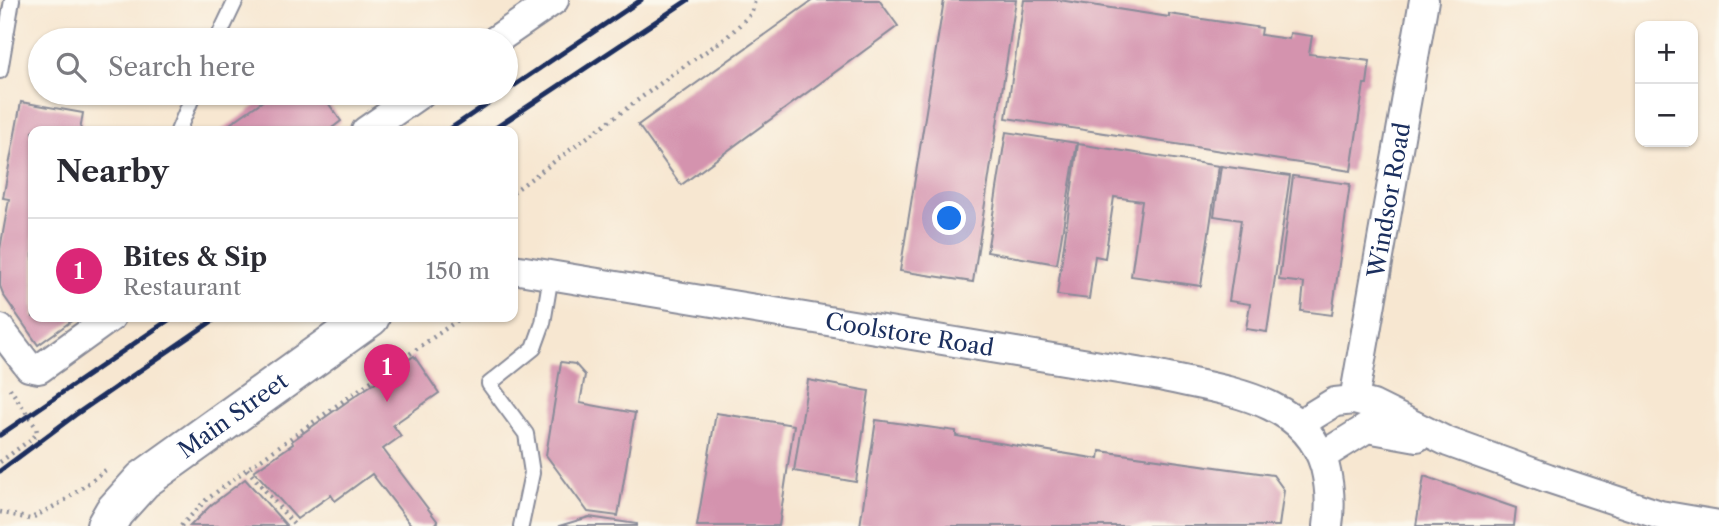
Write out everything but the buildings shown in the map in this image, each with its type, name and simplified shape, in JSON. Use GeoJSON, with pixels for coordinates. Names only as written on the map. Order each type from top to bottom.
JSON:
{"type":"FeatureCollection","features":[{"type":"Feature","properties":{"kind":"street"},"geometry":{"type":"LineString","coordinates":[[513,28],[554,0]]}},
{"type":"Feature","properties":{"kind":"street","name":"Windsor Road"},"geometry":{"type":"LineString","coordinates":[[1354,400],[1424,0]]}},
{"type":"Feature","properties":{"kind":"street"},"geometry":{"type":"LineString","coordinates":[[373,126],[403,105]]}},
{"type":"Feature","properties":{"kind":"street","name":"Coolstore Road"},"geometry":{"type":"LineString","coordinates":[[518,270],[1155,375],[1253,398],[1278,409],[1299,424]]}},
{"type":"Feature","properties":{"kind":"street"},"geometry":{"type":"LineString","coordinates":[[0,329],[29,368],[39,369],[104,322]]}},
{"type":"Feature","properties":{"kind":"street","name":"Main Street"},"geometry":{"type":"LineString","coordinates":[[106,526],[114,512],[143,480],[363,322]]}},
{"type":"Feature","properties":{"kind":"street"},"geometry":{"type":"LineString","coordinates":[[1328,526],[1330,486],[1322,456],[1316,443],[1299,424],[1335,402],[1354,400],[1373,405],[1448,442],[1660,515],[1719,525]]}},
{"type":"Feature","properties":{"kind":"street"},"geometry":{"type":"LineString","coordinates":[[1322,456],[1367,428],[1448,442]]}},
{"type":"Feature","properties":{"kind":"lane"},"geometry":{"type":"LineString","coordinates":[[223,28],[236,0]]}},
{"type":"Feature","properties":{"kind":"lane"},"geometry":{"type":"LineString","coordinates":[[0,71],[7,8]]}},
{"type":"Feature","properties":{"kind":"lane"},"geometry":{"type":"LineString","coordinates":[[180,126],[189,105]]}},
{"type":"Feature","properties":{"kind":"lane"},"geometry":{"type":"LineString","coordinates":[[521,526],[532,473],[526,434],[489,384],[534,348],[543,323],[551,275]]}},
{"type":"Feature","properties":{"kind":"path"},"geometry":{"type":"LineString","coordinates":[[518,188],[726,38],[751,14],[755,0]]}},
{"type":"Feature","properties":{"kind":"path"},"geometry":{"type":"LineString","coordinates":[[181,526],[206,500],[247,469],[455,322]]}},
{"type":"Feature","properties":{"kind":"path"},"geometry":{"type":"LineString","coordinates":[[0,461],[37,432],[5,380]]}},
{"type":"Feature","properties":{"kind":"path"},"geometry":{"type":"LineString","coordinates":[[247,469],[295,526]]}},
{"type":"Feature","properties":{"kind":"path"},"geometry":{"type":"LineString","coordinates":[[0,512],[30,519],[64,501]]}},
{"type":"Feature","properties":{"kind":"path"},"geometry":{"type":"LineString","coordinates":[[30,519],[30,526]]}},
{"type":"Feature","properties":{"kind":"railway"},"geometry":{"type":"LineString","coordinates":[[518,83],[641,0]]}},
{"type":"Feature","properties":{"kind":"railway"},"geometry":{"type":"LineString","coordinates":[[499,126],[688,0]]}},
{"type":"Feature","properties":{"kind":"railway"},"geometry":{"type":"LineString","coordinates":[[454,126],[485,105]]}},
{"type":"Feature","properties":{"kind":"railway"},"geometry":{"type":"LineString","coordinates":[[0,435],[166,322]]}},
{"type":"Feature","properties":{"kind":"railway"},"geometry":{"type":"LineString","coordinates":[[0,471],[75,415],[211,322]]}},
{"type":"Feature","properties":{"kind":"place","name":"Bites & Sip"},"geometry":{"type":"Point","coordinates":[387,402]}}]}
